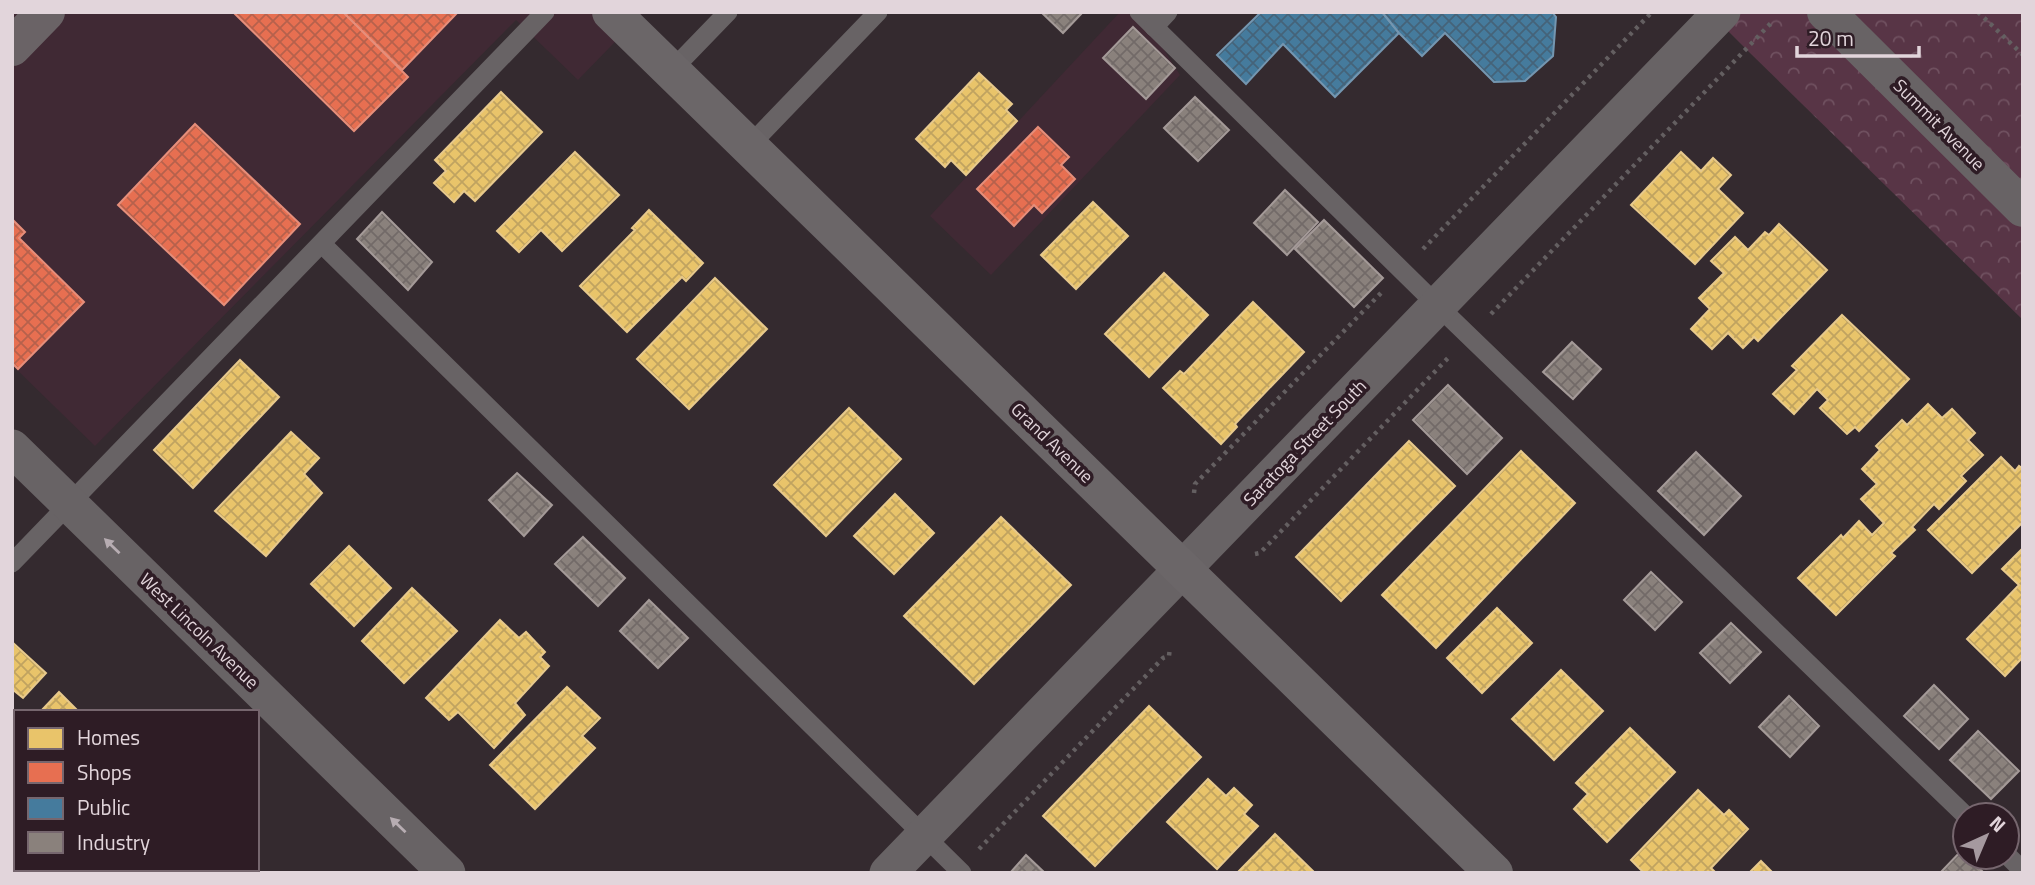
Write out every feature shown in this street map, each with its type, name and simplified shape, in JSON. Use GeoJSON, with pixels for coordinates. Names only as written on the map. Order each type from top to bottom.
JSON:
{"type":"FeatureCollection","features":[{"type":"Feature","properties":{"kind":"main road"},"geometry":{"type":"LineString","coordinates":[[12,47],[46,12]]}},
{"type":"Feature","properties":{"kind":"main road","name":"Grand Avenue"},"geometry":{"type":"LineString","coordinates":[[611,12],[1494,873]]}},
{"type":"Feature","properties":{"kind":"street","name":"Saratoga Street South"},"geometry":{"type":"LineString","coordinates":[[888,873],[1722,12]]}},
{"type":"Feature","properties":{"kind":"street","name":"Summit Avenue"},"geometry":{"type":"LineString","coordinates":[[1826,12],[2023,208]]}},
{"type":"Feature","properties":{"kind":"street","name":"West Lincoln Avenue"},"geometry":{"type":"LineString","coordinates":[[12,448],[447,873]]}},
{"type":"Feature","properties":{"kind":"lane"},"geometry":{"type":"LineString","coordinates":[[12,563],[545,12]]}},
{"type":"Feature","properties":{"kind":"lane"},"geometry":{"type":"LineString","coordinates":[[671,71],[728,12]]}},
{"type":"Feature","properties":{"kind":"lane"},"geometry":{"type":"LineString","coordinates":[[748,147],[878,12]]}},
{"type":"Feature","properties":{"kind":"lane"},"geometry":{"type":"LineString","coordinates":[[1139,12],[1438,306],[1951,801]]}},
{"type":"Feature","properties":{"kind":"lane"},"geometry":{"type":"LineString","coordinates":[[1154,27],[1168,12]]}},
{"type":"Feature","properties":{"kind":"lane"},"geometry":{"type":"LineString","coordinates":[[322,244],[960,871]]}},
{"type":"Feature","properties":{"kind":"path"},"geometry":{"type":"LineString","coordinates":[[1979,12],[2023,55]]}},
{"type":"Feature","properties":{"kind":"path"},"geometry":{"type":"LineString","coordinates":[[1255,554],[1260,553],[1773,21]]}},
{"type":"Feature","properties":{"kind":"path"},"geometry":{"type":"LineString","coordinates":[[960,871],[1163,658],[1169,656],[1170,647]]}},
{"type":"Feature","properties":{"kind":"shaded area"},"geometry":{"type":"Polygon","coordinates":[[[12,12],[644,12],[578,80],[516,20],[95,446],[12,365],[12,12]]]}},
{"type":"Feature","properties":{"kind":"shaded area"},"geometry":{"type":"Polygon","coordinates":[[[1120,12],[1140,12],[1180,75],[991,275],[930,216],[1120,12]]]}},
{"type":"Feature","properties":{"kind":"green space"},"geometry":{"type":"Polygon","coordinates":[[[1709,12],[2023,12],[2023,320],[1750,53],[1709,12]]]}},
{"type":"Feature","properties":{"kind":"building: Homes"},"geometry":{"type":"Polygon","coordinates":[[[979,73],[1012,104],[1006,110],[1017,121],[966,175],[951,160],[945,167],[916,139],[979,73]]]}},
{"type":"Feature","properties":{"kind":"building: Homes"},"geometry":{"type":"Polygon","coordinates":[[[501,92],[542,132],[475,201],[464,191],[454,202],[434,183],[446,171],[435,160],[501,92]]]}},
{"type":"Feature","properties":{"kind":"building: Homes"},"geometry":{"type":"Polygon","coordinates":[[[575,152],[619,195],[562,251],[541,230],[519,252],[497,231],[575,152]]]}},
{"type":"Feature","properties":{"kind":"building: Homes"},"geometry":{"type":"Polygon","coordinates":[[[1681,152],[1701,171],[1713,158],[1731,175],[1718,189],[1743,213],[1695,264],[1631,205],[1681,152]]]}},
{"type":"Feature","properties":{"kind":"building: Homes"},"geometry":{"type":"Polygon","coordinates":[[[1093,202],[1128,236],[1076,289],[1041,255],[1093,202]]]}},
{"type":"Feature","properties":{"kind":"building: Homes"},"geometry":{"type":"Polygon","coordinates":[[[649,210],[703,263],[686,281],[682,277],[627,332],[580,286],[635,230],[632,228],[649,210]]]}},
{"type":"Feature","properties":{"kind":"building: Homes"},"geometry":{"type":"Polygon","coordinates":[[[1779,224],[1827,270],[1758,341],[1754,337],[1743,348],[1728,333],[1712,349],[1691,329],[1710,309],[1699,298],[1724,273],[1711,261],[1735,237],[1748,250],[1765,232],[1769,235],[1779,224]]]}},
{"type":"Feature","properties":{"kind":"building: Homes"},"geometry":{"type":"Polygon","coordinates":[[[1164,273],[1208,315],[1149,377],[1105,334],[1164,273]]]}},
{"type":"Feature","properties":{"kind":"building: Homes"},"geometry":{"type":"Polygon","coordinates":[[[715,278],[767,329],[689,409],[637,359],[715,278]]]}},
{"type":"Feature","properties":{"kind":"building: Homes"},"geometry":{"type":"Polygon","coordinates":[[[1253,302],[1304,352],[1235,424],[1237,427],[1221,444],[1163,388],[1180,371],[1184,374],[1253,302]]]}},
{"type":"Feature","properties":{"kind":"building: Homes"},"geometry":{"type":"Polygon","coordinates":[[[1842,315],[1909,379],[1859,431],[1855,427],[1847,434],[1820,408],[1828,400],[1817,389],[1794,414],[1773,394],[1797,370],[1792,366],[1842,315]]]}},
{"type":"Feature","properties":{"kind":"building: Homes"},"geometry":{"type":"Polygon","coordinates":[[[240,360],[279,397],[193,488],[154,450],[240,360]]]}},
{"type":"Feature","properties":{"kind":"building: Homes"},"geometry":{"type":"Polygon","coordinates":[[[1928,404],[1942,418],[1952,409],[1975,433],[1968,440],[1983,455],[1961,476],[1966,481],[1939,509],[1934,504],[1912,527],[1915,530],[1891,553],[1895,556],[1836,615],[1798,578],[1859,521],[1872,535],[1884,523],[1861,499],[1877,484],[1862,469],[1880,450],[1876,446],[1902,420],[1907,425],[1928,404]]]}},
{"type":"Feature","properties":{"kind":"building: Homes"},"geometry":{"type":"Polygon","coordinates":[[[849,408],[901,459],[826,536],[774,485],[849,408]]]}},
{"type":"Feature","properties":{"kind":"building: Homes"},"geometry":{"type":"Polygon","coordinates":[[[291,432],[319,458],[304,474],[322,493],[266,556],[215,511],[291,432]]]}},
{"type":"Feature","properties":{"kind":"building: Homes"},"geometry":{"type":"Polygon","coordinates":[[[1409,441],[1455,486],[1341,601],[1296,557],[1409,441]]]}},
{"type":"Feature","properties":{"kind":"building: Homes"},"geometry":{"type":"Polygon","coordinates":[[[1521,451],[1575,503],[1436,648],[1382,595],[1521,451]]]}},
{"type":"Feature","properties":{"kind":"building: Homes"},"geometry":{"type":"Polygon","coordinates":[[[2001,457],[2015,471],[2019,466],[2023,469],[2023,522],[1972,573],[1928,530],[2001,457]]]}},
{"type":"Feature","properties":{"kind":"building: Homes"},"geometry":{"type":"Polygon","coordinates":[[[895,494],[934,533],[894,574],[854,536],[895,494]]]}},
{"type":"Feature","properties":{"kind":"building: Homes"},"geometry":{"type":"Polygon","coordinates":[[[1001,517],[1071,585],[974,684],[904,616],[1001,517]]]}},
{"type":"Feature","properties":{"kind":"building: Homes"},"geometry":{"type":"Polygon","coordinates":[[[349,546],[391,588],[354,626],[311,584],[349,546]]]}},
{"type":"Feature","properties":{"kind":"building: Homes"},"geometry":{"type":"Polygon","coordinates":[[[2023,548],[2023,657],[2005,676],[1967,639],[2019,585],[2002,569],[2023,548]]]}},
{"type":"Feature","properties":{"kind":"building: Homes"},"geometry":{"type":"Polygon","coordinates":[[[412,588],[457,631],[404,683],[362,641],[412,588]]]}},
{"type":"Feature","properties":{"kind":"building: Homes"},"geometry":{"type":"Polygon","coordinates":[[[1497,608],[1532,643],[1482,693],[1447,658],[1497,608]]]}},
{"type":"Feature","properties":{"kind":"building: Homes"},"geometry":{"type":"Polygon","coordinates":[[[500,620],[519,638],[526,632],[545,652],[540,657],[549,666],[515,703],[525,715],[494,748],[458,712],[449,720],[426,698],[500,620]]]}},
{"type":"Feature","properties":{"kind":"building: Homes"},"geometry":{"type":"Polygon","coordinates":[[[12,642],[46,673],[23,698],[12,689],[12,642]]]}},
{"type":"Feature","properties":{"kind":"building: Homes"},"geometry":{"type":"Polygon","coordinates":[[[1561,670],[1603,711],[1554,760],[1512,719],[1561,670]]]}},
{"type":"Feature","properties":{"kind":"building: Homes"},"geometry":{"type":"Polygon","coordinates":[[[567,687],[600,718],[582,736],[595,748],[535,809],[490,765],[567,687]]]}},
{"type":"Feature","properties":{"kind":"building: Homes"},"geometry":{"type":"Polygon","coordinates":[[[59,692],[77,710],[42,710],[59,692]]]}},
{"type":"Feature","properties":{"kind":"building: Homes"},"geometry":{"type":"Polygon","coordinates":[[[1149,706],[1201,757],[1095,866],[1043,816],[1149,706]]]}},
{"type":"Feature","properties":{"kind":"building: Homes"},"geometry":{"type":"Polygon","coordinates":[[[1630,728],[1675,772],[1607,842],[1574,809],[1588,794],[1576,783],[1630,728]]]}},
{"type":"Feature","properties":{"kind":"building: Homes"},"geometry":{"type":"Polygon","coordinates":[[[1208,779],[1226,796],[1234,788],[1252,805],[1244,814],[1258,826],[1217,869],[1167,822],[1208,779]]]}},
{"type":"Feature","properties":{"kind":"building: Homes"},"geometry":{"type":"Polygon","coordinates":[[[1698,790],[1724,815],[1729,810],[1748,829],[1711,868],[1716,873],[1644,873],[1631,860],[1698,790]]]}},
{"type":"Feature","properties":{"kind":"building: Homes"},"geometry":{"type":"Polygon","coordinates":[[[1275,834],[1315,873],[1237,873],[1275,834]]]}},
{"type":"Feature","properties":{"kind":"building: Homes"},"geometry":{"type":"Polygon","coordinates":[[[14,856],[14,871],[56,873],[12,873],[14,856]]]}},
{"type":"Feature","properties":{"kind":"building: Homes"},"geometry":{"type":"Polygon","coordinates":[[[1761,861],[1773,873],[1749,873],[1761,861]]]}},
{"type":"Feature","properties":{"kind":"building: Shops"},"geometry":{"type":"Polygon","coordinates":[[[233,12],[343,12],[408,77],[354,131],[233,12]]]}},
{"type":"Feature","properties":{"kind":"building: Shops"},"geometry":{"type":"Polygon","coordinates":[[[343,12],[458,12],[402,70],[343,12]]]}},
{"type":"Feature","properties":{"kind":"building: Shops"},"geometry":{"type":"Polygon","coordinates":[[[195,124],[300,224],[224,305],[118,205],[195,124]]]}},
{"type":"Feature","properties":{"kind":"building: Shops"},"geometry":{"type":"Polygon","coordinates":[[[1038,127],[1069,157],[1061,165],[1075,179],[1042,213],[1034,205],[1014,226],[977,189],[1038,127]]]}},
{"type":"Feature","properties":{"kind":"building: Shops"},"geometry":{"type":"Polygon","coordinates":[[[12,219],[25,232],[19,238],[84,302],[18,369],[12,363],[12,219]]]}},
{"type":"Feature","properties":{"kind":"building: Public"},"geometry":{"type":"Polygon","coordinates":[[[1261,12],[1382,12],[1399,33],[1335,97],[1283,44],[1246,84],[1217,55],[1261,12]]]}},
{"type":"Feature","properties":{"kind":"building: Public"},"geometry":{"type":"Polygon","coordinates":[[[1382,12],[1552,12],[1556,17],[1553,56],[1525,81],[1494,82],[1445,33],[1422,56],[1382,12]]]}},
{"type":"Feature","properties":{"kind":"building: Industry"},"geometry":{"type":"Polygon","coordinates":[[[1041,12],[1083,12],[1063,33],[1041,12]]]}},
{"type":"Feature","properties":{"kind":"building: Industry"},"geometry":{"type":"Polygon","coordinates":[[[1133,27],[1175,68],[1146,99],[1103,58],[1133,27]]]}},
{"type":"Feature","properties":{"kind":"building: Industry"},"geometry":{"type":"Polygon","coordinates":[[[1195,97],[1229,130],[1198,161],[1164,128],[1195,97]]]}},
{"type":"Feature","properties":{"kind":"building: Industry"},"geometry":{"type":"Polygon","coordinates":[[[1285,190],[1318,222],[1287,255],[1254,223],[1285,190]]]}},
{"type":"Feature","properties":{"kind":"building: Industry"},"geometry":{"type":"Polygon","coordinates":[[[382,212],[432,262],[408,290],[357,239],[382,212]]]}},
{"type":"Feature","properties":{"kind":"building: Industry"},"geometry":{"type":"Polygon","coordinates":[[[1324,220],[1383,278],[1354,307],[1295,249],[1324,220]]]}},
{"type":"Feature","properties":{"kind":"building: Industry"},"geometry":{"type":"Polygon","coordinates":[[[1572,342],[1601,369],[1573,399],[1543,372],[1572,342]]]}},
{"type":"Feature","properties":{"kind":"building: Industry"},"geometry":{"type":"Polygon","coordinates":[[[1448,385],[1502,438],[1467,474],[1413,420],[1448,385]]]}},
{"type":"Feature","properties":{"kind":"building: Industry"},"geometry":{"type":"Polygon","coordinates":[[[1696,452],[1741,496],[1704,535],[1658,491],[1696,452]]]}},
{"type":"Feature","properties":{"kind":"building: Industry"},"geometry":{"type":"Polygon","coordinates":[[[517,473],[552,505],[524,536],[489,500],[517,473]]]}},
{"type":"Feature","properties":{"kind":"building: Industry"},"geometry":{"type":"Polygon","coordinates":[[[583,537],[625,578],[598,606],[555,564],[583,537]]]}},
{"type":"Feature","properties":{"kind":"building: Industry"},"geometry":{"type":"Polygon","coordinates":[[[1651,572],[1682,602],[1655,630],[1624,600],[1651,572]]]}},
{"type":"Feature","properties":{"kind":"building: Industry"},"geometry":{"type":"Polygon","coordinates":[[[649,600],[688,638],[658,668],[620,631],[649,600]]]}},
{"type":"Feature","properties":{"kind":"building: Industry"},"geometry":{"type":"Polygon","coordinates":[[[1731,623],[1761,652],[1730,683],[1700,653],[1731,623]]]}},
{"type":"Feature","properties":{"kind":"building: Industry"},"geometry":{"type":"Polygon","coordinates":[[[1934,685],[1968,719],[1939,749],[1904,716],[1934,685]]]}},
{"type":"Feature","properties":{"kind":"building: Industry"},"geometry":{"type":"Polygon","coordinates":[[[1789,696],[1819,726],[1790,757],[1759,727],[1789,696]]]}},
{"type":"Feature","properties":{"kind":"building: Industry"},"geometry":{"type":"Polygon","coordinates":[[[1978,731],[2019,771],[1991,799],[1950,760],[1978,731]]]}},
{"type":"Feature","properties":{"kind":"building: Industry"},"geometry":{"type":"Polygon","coordinates":[[[1026,855],[1045,873],[1010,873],[1026,855]]]}},
{"type":"Feature","properties":{"kind":"building: Industry"},"geometry":{"type":"Polygon","coordinates":[[[1951,861],[1951,871],[1984,873],[1940,873],[1951,861]]]}}]}
